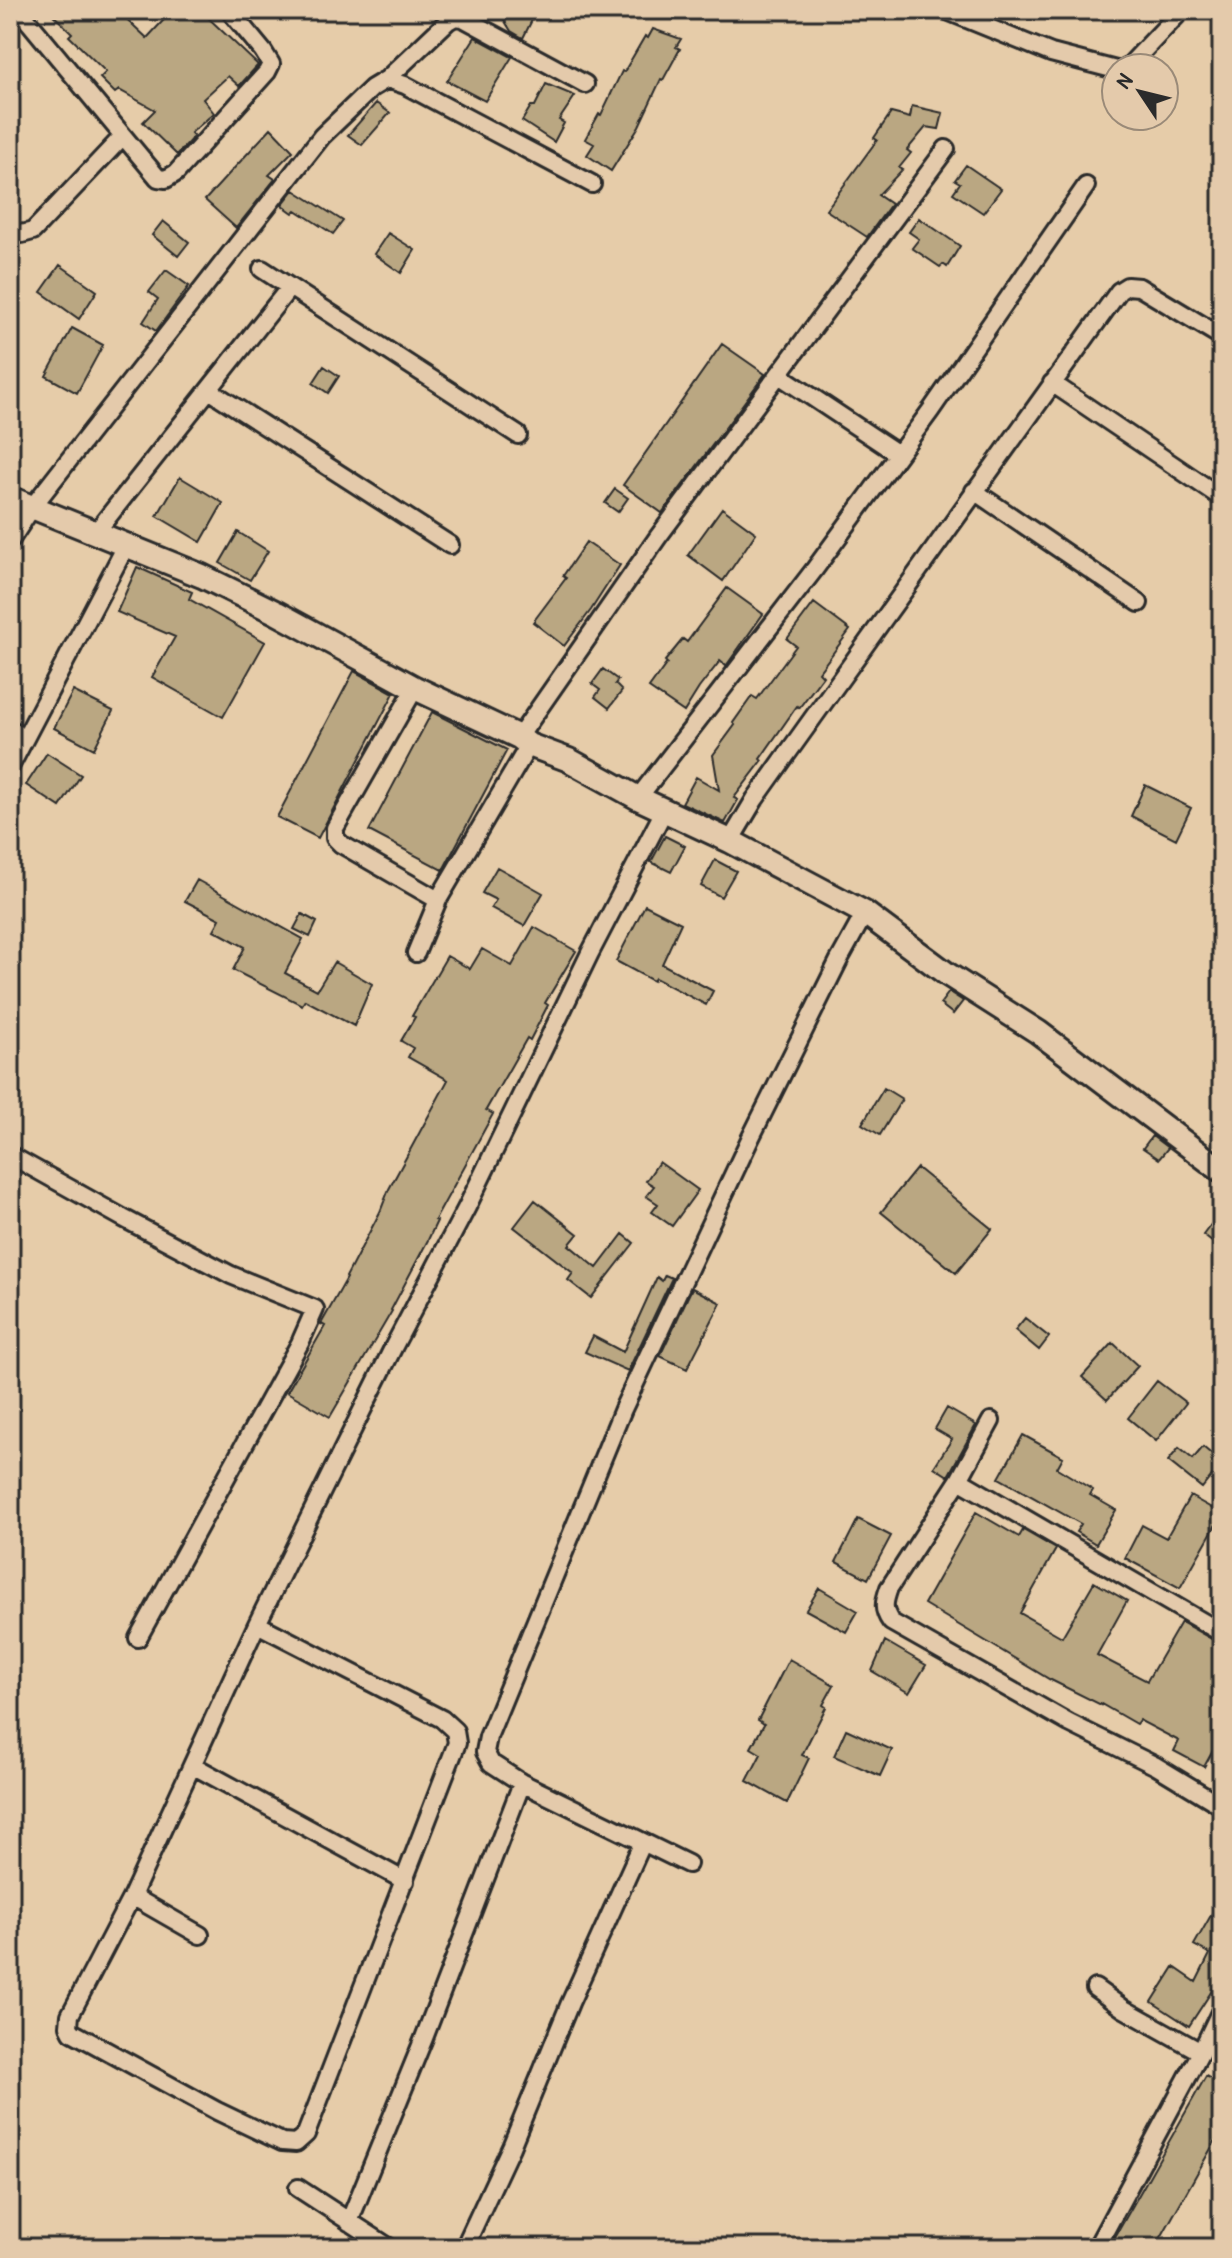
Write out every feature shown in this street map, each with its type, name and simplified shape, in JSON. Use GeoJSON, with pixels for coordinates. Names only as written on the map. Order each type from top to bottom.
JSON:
{"type":"FeatureCollection","features":[{"type":"Feature","properties":{"kind":"main road"},"geometry":{"type":"LineString","coordinates":[[10,498],[202,576],[415,688],[569,760],[865,913],[947,974],[1038,1032],[1222,1171]]}},
{"type":"Feature","properties":{"kind":"street"},"geometry":{"type":"LineString","coordinates":[[19,10],[158,178],[166,179],[176,173],[271,64],[229,10]]}},
{"type":"Feature","properties":{"kind":"street"},"geometry":{"type":"LineString","coordinates":[[945,10],[968,14],[1051,53],[1100,66]]}},
{"type":"Feature","properties":{"kind":"street"},"geometry":{"type":"LineString","coordinates":[[1142,52],[1182,10]]}},
{"type":"Feature","properties":{"kind":"street"},"geometry":{"type":"LineString","coordinates":[[10,541],[33,506],[322,136],[448,21],[455,17],[463,18],[585,84]]}},
{"type":"Feature","properties":{"kind":"street"},"geometry":{"type":"LineString","coordinates":[[387,79],[405,85],[592,184]]}},
{"type":"Feature","properties":{"kind":"street"},"geometry":{"type":"LineString","coordinates":[[10,230],[22,234],[33,231],[123,136]]}},
{"type":"Feature","properties":{"kind":"street"},"geometry":{"type":"LineString","coordinates":[[416,953],[438,900],[524,741],[658,537],[946,149]]}},
{"type":"Feature","properties":{"kind":"street"},"geometry":{"type":"LineString","coordinates":[[638,798],[814,570],[1086,186]]}},
{"type":"Feature","properties":{"kind":"street"},"geometry":{"type":"LineString","coordinates":[[262,269],[518,435]]}},
{"type":"Feature","properties":{"kind":"street"},"geometry":{"type":"LineString","coordinates":[[730,841],[763,787],[1119,291],[1127,286],[1139,287],[1222,337]]}},
{"type":"Feature","properties":{"kind":"street"},"geometry":{"type":"LineString","coordinates":[[96,532],[290,287]]}},
{"type":"Feature","properties":{"kind":"street"},"geometry":{"type":"LineString","coordinates":[[779,375],[898,454]]}},
{"type":"Feature","properties":{"kind":"street"},"geometry":{"type":"LineString","coordinates":[[1052,383],[1222,498]]}},
{"type":"Feature","properties":{"kind":"street"},"geometry":{"type":"LineString","coordinates":[[209,390],[450,545]]}},
{"type":"Feature","properties":{"kind":"street"},"geometry":{"type":"LineString","coordinates":[[974,491],[1139,603]]}},
{"type":"Feature","properties":{"kind":"street"},"geometry":{"type":"LineString","coordinates":[[10,767],[127,544]]}},
{"type":"Feature","properties":{"kind":"street"},"geometry":{"type":"LineString","coordinates":[[415,688],[335,828],[335,838],[438,900]]}},
{"type":"Feature","properties":{"kind":"street"},"geometry":{"type":"LineString","coordinates":[[10,729],[25,738]]}},
{"type":"Feature","properties":{"kind":"street"},"geometry":{"type":"LineString","coordinates":[[257,1624],[442,1719],[455,1731],[457,1743],[306,2134],[296,2143],[282,2142],[217,2111],[72,2032],[70,2015],[132,1896],[257,1624],[394,1346],[481,1179],[590,953],[665,809]]}},
{"type":"Feature","properties":{"kind":"street"},"geometry":{"type":"LineString","coordinates":[[688,1864],[522,1783],[491,1763],[485,1752],[488,1737],[623,1409],[756,1126],[865,913]]}},
{"type":"Feature","properties":{"kind":"street"},"geometry":{"type":"LineString","coordinates":[[10,1155],[231,1275],[315,1309],[300,1343],[138,1638]]}},
{"type":"Feature","properties":{"kind":"street"},"geometry":{"type":"LineString","coordinates":[[991,1421],[959,1480],[889,1588],[884,1602],[885,1613],[891,1622],[1069,1723],[1156,1766],[1222,1806]]}},
{"type":"Feature","properties":{"kind":"street"},"geometry":{"type":"LineString","coordinates":[[959,1480],[1222,1633]]}},
{"type":"Feature","properties":{"kind":"street"},"geometry":{"type":"LineString","coordinates":[[194,1766],[405,1881]]}},
{"type":"Feature","properties":{"kind":"street"},"geometry":{"type":"LineString","coordinates":[[349,2222],[522,1783]]}},
{"type":"Feature","properties":{"kind":"street"},"geometry":{"type":"LineString","coordinates":[[464,2248],[643,1842]]}},
{"type":"Feature","properties":{"kind":"street"},"geometry":{"type":"LineString","coordinates":[[132,1896],[200,1935]]}},
{"type":"Feature","properties":{"kind":"street"},"geometry":{"type":"LineString","coordinates":[[1095,1988],[1124,2009],[1201,2052]]}},
{"type":"Feature","properties":{"kind":"street"},"geometry":{"type":"LineString","coordinates":[[1096,2248],[1222,2008]]}},
{"type":"Feature","properties":{"kind":"street"},"geometry":{"type":"LineString","coordinates":[[298,2188],[390,2248]]}},
{"type":"Feature","properties":{"kind":"building"},"geometry":{"type":"Polygon","coordinates":[[[48,10],[117,10],[147,38],[173,10],[200,10],[258,65],[239,86],[228,76],[203,99],[214,113],[191,133],[194,136],[177,155],[143,122],[155,110],[119,90],[115,93],[100,78],[106,72],[69,36],[72,33],[48,10]]]}},
{"type":"Feature","properties":{"kind":"building"},"geometry":{"type":"Polygon","coordinates":[[[498,10],[537,10],[523,38],[511,31],[498,10]]]}},
{"type":"Feature","properties":{"kind":"building"},"geometry":{"type":"Polygon","coordinates":[[[653,29],[681,39],[676,47],[680,49],[611,171],[587,155],[594,144],[585,139],[601,115],[622,71],[653,29]]]}},
{"type":"Feature","properties":{"kind":"building"},"geometry":{"type":"Polygon","coordinates":[[[475,37],[512,57],[485,101],[447,81],[475,37]]]}},
{"type":"Feature","properties":{"kind":"building"},"geometry":{"type":"Polygon","coordinates":[[[546,84],[575,96],[559,120],[564,123],[554,142],[522,121],[531,106],[535,106],[546,84]]]}},
{"type":"Feature","properties":{"kind":"building"},"geometry":{"type":"Polygon","coordinates":[[[376,103],[390,113],[362,145],[348,135],[376,103]]]}},
{"type":"Feature","properties":{"kind":"building"},"geometry":{"type":"Polygon","coordinates":[[[912,106],[943,113],[939,129],[926,127],[907,150],[911,153],[899,168],[902,170],[878,195],[891,204],[867,237],[826,210],[877,140],[874,138],[891,113],[910,118],[912,106]]]}},
{"type":"Feature","properties":{"kind":"building"},"geometry":{"type":"Polygon","coordinates":[[[271,128],[293,151],[269,175],[275,179],[236,228],[205,200],[271,128]]]}},
{"type":"Feature","properties":{"kind":"building"},"geometry":{"type":"Polygon","coordinates":[[[966,165],[1001,189],[983,213],[953,193],[960,183],[955,180],[966,165]]]}},
{"type":"Feature","properties":{"kind":"building"},"geometry":{"type":"Polygon","coordinates":[[[294,190],[343,221],[333,234],[296,210],[293,213],[282,205],[294,190]]]}},
{"type":"Feature","properties":{"kind":"building"},"geometry":{"type":"Polygon","coordinates":[[[919,218],[960,246],[947,267],[943,264],[940,267],[912,248],[919,239],[909,232],[919,218]]]}},
{"type":"Feature","properties":{"kind":"building"},"geometry":{"type":"Polygon","coordinates":[[[163,221],[189,242],[178,256],[152,235],[163,221]]]}},
{"type":"Feature","properties":{"kind":"building"},"geometry":{"type":"Polygon","coordinates":[[[388,233],[415,250],[401,273],[374,254],[388,233]]]}},
{"type":"Feature","properties":{"kind":"building"},"geometry":{"type":"Polygon","coordinates":[[[60,265],[97,291],[79,319],[41,292],[60,265]]]}},
{"type":"Feature","properties":{"kind":"building"},"geometry":{"type":"Polygon","coordinates":[[[166,270],[189,286],[156,331],[143,322],[158,299],[149,292],[166,270]]]}},
{"type":"Feature","properties":{"kind":"building"},"geometry":{"type":"Polygon","coordinates":[[[72,328],[103,345],[77,393],[46,376],[72,328]]]}},
{"type":"Feature","properties":{"kind":"building"},"geometry":{"type":"Polygon","coordinates":[[[722,344],[765,374],[662,513],[623,485],[722,344]]]}},
{"type":"Feature","properties":{"kind":"building"},"geometry":{"type":"Polygon","coordinates":[[[324,366],[339,376],[328,393],[313,383],[324,366]]]}},
{"type":"Feature","properties":{"kind":"building"},"geometry":{"type":"Polygon","coordinates":[[[180,477],[223,503],[201,542],[157,516],[180,477]]]}},
{"type":"Feature","properties":{"kind":"building"},"geometry":{"type":"Polygon","coordinates":[[[615,489],[628,498],[618,512],[605,503],[615,489]]]}},
{"type":"Feature","properties":{"kind":"building"},"geometry":{"type":"Polygon","coordinates":[[[722,508],[756,533],[723,581],[688,555],[722,508]]]}},
{"type":"Feature","properties":{"kind":"building"},"geometry":{"type":"Polygon","coordinates":[[[238,532],[268,551],[250,580],[220,563],[238,532]]]}},
{"type":"Feature","properties":{"kind":"building"},"geometry":{"type":"Polygon","coordinates":[[[586,542],[620,565],[564,646],[533,622],[566,578],[563,576],[586,542]]]}},
{"type":"Feature","properties":{"kind":"building"},"geometry":{"type":"Polygon","coordinates":[[[137,567],[192,592],[189,599],[265,642],[223,717],[152,677],[175,637],[117,612],[137,567]]]}},
{"type":"Feature","properties":{"kind":"building"},"geometry":{"type":"Polygon","coordinates":[[[727,588],[763,614],[726,666],[720,661],[684,712],[649,688],[667,663],[665,661],[683,639],[687,642],[727,588]]]}},
{"type":"Feature","properties":{"kind":"building"},"geometry":{"type":"Polygon","coordinates":[[[814,603],[850,630],[819,672],[823,676],[799,708],[797,706],[734,798],[738,800],[725,823],[682,803],[696,777],[719,790],[713,755],[752,696],[757,699],[796,646],[787,639],[814,603]]]}},
{"type":"Feature","properties":{"kind":"building"},"geometry":{"type":"Polygon","coordinates":[[[603,669],[618,680],[615,684],[622,691],[609,708],[595,697],[600,690],[592,684],[603,669]]]}},
{"type":"Feature","properties":{"kind":"building"},"geometry":{"type":"Polygon","coordinates":[[[354,671],[394,693],[318,838],[277,817],[354,671]]]}},
{"type":"Feature","properties":{"kind":"building"},"geometry":{"type":"Polygon","coordinates":[[[73,691],[113,711],[94,749],[54,728],[73,691]]]}},
{"type":"Feature","properties":{"kind":"building"},"geometry":{"type":"Polygon","coordinates":[[[432,712],[507,750],[443,870],[369,831],[432,712]]]}},
{"type":"Feature","properties":{"kind":"building"},"geometry":{"type":"Polygon","coordinates":[[[47,753],[81,775],[60,807],[26,785],[47,753]]]}},
{"type":"Feature","properties":{"kind":"building"},"geometry":{"type":"Polygon","coordinates":[[[1145,785],[1191,808],[1176,839],[1131,816],[1145,785]]]}},
{"type":"Feature","properties":{"kind":"building"},"geometry":{"type":"Polygon","coordinates":[[[665,836],[685,846],[671,872],[651,862],[665,836]]]}},
{"type":"Feature","properties":{"kind":"building"},"geometry":{"type":"Polygon","coordinates":[[[715,860],[736,871],[721,897],[701,886],[715,860]]]}},
{"type":"Feature","properties":{"kind":"building"},"geometry":{"type":"Polygon","coordinates":[[[497,867],[543,893],[524,926],[491,908],[496,900],[482,893],[497,867]]]}},
{"type":"Feature","properties":{"kind":"building"},"geometry":{"type":"Polygon","coordinates":[[[197,880],[303,939],[285,973],[317,990],[334,962],[372,984],[354,1026],[305,1000],[302,1005],[233,970],[245,947],[214,930],[220,919],[185,901],[197,880]]]}},
{"type":"Feature","properties":{"kind":"building"},"geometry":{"type":"Polygon","coordinates":[[[645,905],[681,923],[662,964],[713,991],[706,1005],[616,961],[645,905]]]}},
{"type":"Feature","properties":{"kind":"building"},"geometry":{"type":"Polygon","coordinates":[[[302,914],[317,922],[310,937],[294,929],[302,914]]]}},
{"type":"Feature","properties":{"kind":"building"},"geometry":{"type":"Polygon","coordinates":[[[534,927],[576,951],[545,1003],[548,1005],[530,1040],[527,1038],[486,1110],[493,1114],[435,1220],[392,1311],[330,1417],[287,1392],[325,1326],[321,1324],[448,1080],[408,1057],[413,1048],[401,1041],[447,956],[470,969],[482,949],[512,966],[534,927]]]}},
{"type":"Feature","properties":{"kind":"building"},"geometry":{"type":"Polygon","coordinates":[[[949,992],[963,1001],[953,1014],[940,1004],[949,992]]]}},
{"type":"Feature","properties":{"kind":"building"},"geometry":{"type":"Polygon","coordinates":[[[884,1088],[902,1099],[880,1135],[862,1124],[884,1088]]]}},
{"type":"Feature","properties":{"kind":"building"},"geometry":{"type":"Polygon","coordinates":[[[1152,1136],[1168,1148],[1159,1159],[1143,1148],[1152,1136]]]}},
{"type":"Feature","properties":{"kind":"building"},"geometry":{"type":"Polygon","coordinates":[[[659,1162],[698,1190],[672,1226],[652,1212],[658,1204],[646,1196],[654,1186],[646,1181],[659,1162]]]}},
{"type":"Feature","properties":{"kind":"building"},"geometry":{"type":"Polygon","coordinates":[[[917,1168],[992,1229],[956,1273],[881,1212],[917,1168]]]}},
{"type":"Feature","properties":{"kind":"building"},"geometry":{"type":"Polygon","coordinates":[[[535,1200],[578,1234],[569,1245],[597,1268],[623,1234],[634,1243],[591,1298],[568,1280],[573,1273],[514,1227],[535,1200]]]}},
{"type":"Feature","properties":{"kind":"building"},"geometry":{"type":"Polygon","coordinates":[[[1222,1210],[1222,1250],[1203,1235],[1222,1210]]]}},
{"type":"Feature","properties":{"kind":"building"},"geometry":{"type":"Polygon","coordinates":[[[665,1275],[672,1278],[628,1371],[585,1352],[593,1336],[623,1352],[657,1277],[662,1281],[665,1275]]]}},
{"type":"Feature","properties":{"kind":"building"},"geometry":{"type":"Polygon","coordinates":[[[692,1288],[721,1303],[687,1369],[660,1356],[692,1288]]]}},
{"type":"Feature","properties":{"kind":"building"},"geometry":{"type":"Polygon","coordinates":[[[1025,1318],[1049,1337],[1039,1350],[1015,1330],[1025,1318]]]}},
{"type":"Feature","properties":{"kind":"building"},"geometry":{"type":"Polygon","coordinates":[[[1113,1343],[1138,1366],[1107,1400],[1082,1377],[1113,1343]]]}},
{"type":"Feature","properties":{"kind":"building"},"geometry":{"type":"Polygon","coordinates":[[[1157,1381],[1186,1403],[1156,1441],[1128,1418],[1157,1381]]]}},
{"type":"Feature","properties":{"kind":"building"},"geometry":{"type":"Polygon","coordinates":[[[947,1408],[976,1425],[948,1476],[934,1467],[952,1439],[935,1429],[947,1408]]]}},
{"type":"Feature","properties":{"kind":"building"},"geometry":{"type":"Polygon","coordinates":[[[1023,1435],[1063,1457],[1057,1468],[1093,1490],[1090,1495],[1116,1510],[1096,1544],[1076,1532],[1081,1524],[999,1478],[1023,1435]]]}},
{"type":"Feature","properties":{"kind":"building"},"geometry":{"type":"Polygon","coordinates":[[[1203,1447],[1222,1463],[1202,1488],[1168,1461],[1179,1448],[1193,1459],[1203,1447]]]}},
{"type":"Feature","properties":{"kind":"building"},"geometry":{"type":"Polygon","coordinates":[[[1190,1496],[1222,1514],[1180,1588],[1125,1558],[1142,1525],[1166,1538],[1190,1496]]]}},
{"type":"Feature","properties":{"kind":"building"},"geometry":{"type":"Polygon","coordinates":[[[976,1512],[1019,1537],[1023,1530],[1056,1549],[1020,1613],[1062,1637],[1094,1582],[1127,1601],[1097,1655],[1147,1681],[1181,1622],[1222,1645],[1222,1734],[1204,1767],[1174,1751],[1179,1741],[1139,1720],[1136,1724],[1049,1679],[924,1604],[976,1512]]]}},
{"type":"Feature","properties":{"kind":"building"},"geometry":{"type":"Polygon","coordinates":[[[858,1519],[891,1536],[868,1579],[836,1562],[858,1519]]]}},
{"type":"Feature","properties":{"kind":"building"},"geometry":{"type":"Polygon","coordinates":[[[819,1588],[858,1611],[846,1632],[806,1610],[819,1588]]]}},
{"type":"Feature","properties":{"kind":"building"},"geometry":{"type":"Polygon","coordinates":[[[885,1641],[926,1665],[909,1693],[872,1671],[885,1641]]]}},
{"type":"Feature","properties":{"kind":"building"},"geometry":{"type":"Polygon","coordinates":[[[789,1659],[834,1685],[802,1755],[809,1758],[787,1803],[747,1781],[761,1754],[751,1748],[764,1724],[758,1720],[789,1659]]]}},
{"type":"Feature","properties":{"kind":"building"},"geometry":{"type":"Polygon","coordinates":[[[846,1729],[892,1750],[880,1776],[834,1756],[846,1729]]]}},
{"type":"Feature","properties":{"kind":"building"},"geometry":{"type":"Polygon","coordinates":[[[1222,1896],[1222,1985],[1217,1983],[1189,2026],[1152,2002],[1174,1967],[1196,1982],[1210,1954],[1194,1945],[1222,1896]]]}},
{"type":"Feature","properties":{"kind":"building"},"geometry":{"type":"Polygon","coordinates":[[[1206,2076],[1222,2085],[1222,2129],[1155,2248],[1119,2248],[1111,2244],[1206,2076]]]}}]}
